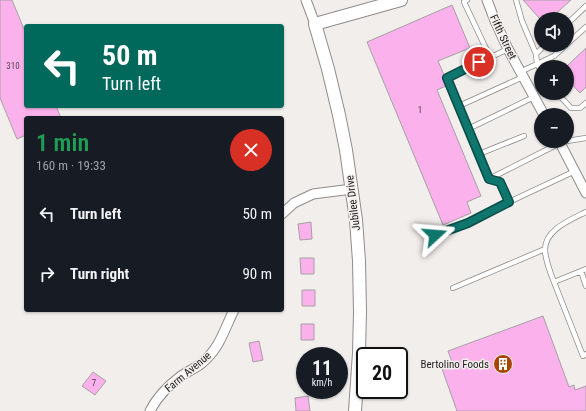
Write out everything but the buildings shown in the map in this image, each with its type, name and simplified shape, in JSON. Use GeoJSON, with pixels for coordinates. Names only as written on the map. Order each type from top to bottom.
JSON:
{"type":"FeatureCollection","features":[{"type":"Feature","properties":{"kind":"street","name":"Jubilee Drive"},"geometry":{"type":"LineString","coordinates":[[306,0],[315,24],[328,69],[339,115],[346,150],[356,220],[359,262],[359,353],[355,411]]}},
{"type":"Feature","properties":{"kind":"street"},"geometry":{"type":"LineString","coordinates":[[315,24],[401,0]]}},
{"type":"Feature","properties":{"kind":"street","name":"Fifth Street"},"geometry":{"type":"LineString","coordinates":[[488,0],[495,21],[508,49],[534,97]]}},
{"type":"Feature","properties":{"kind":"street"},"geometry":{"type":"LineString","coordinates":[[565,148],[586,193]]}},
{"type":"Feature","properties":{"kind":"street"},"geometry":{"type":"LineString","coordinates":[[284,212],[294,203],[313,194],[352,189]]}},
{"type":"Feature","properties":{"kind":"street","name":"Farm Avenue"},"geometry":{"type":"LineString","coordinates":[[150,411],[153,405],[169,387],[181,376],[202,363],[214,351],[223,337],[233,312]]}},
{"type":"Feature","properties":{"kind":"lane"},"geometry":{"type":"LineString","coordinates":[[467,0],[464,2],[490,57]]}},
{"type":"Feature","properties":{"kind":"lane"},"geometry":{"type":"LineString","coordinates":[[516,0],[522,21],[536,54],[537,60]]}},
{"type":"Feature","properties":{"kind":"lane"},"geometry":{"type":"LineString","coordinates":[[574,17],[586,6]]}},
{"type":"Feature","properties":{"kind":"lane"},"geometry":{"type":"LineString","coordinates":[[574,37],[586,27]]}},
{"type":"Feature","properties":{"kind":"lane"},"geometry":{"type":"LineString","coordinates":[[489,179],[447,78],[508,49]]}},
{"type":"Feature","properties":{"kind":"lane"},"geometry":{"type":"LineString","coordinates":[[546,60],[554,56],[558,52]]}},
{"type":"Feature","properties":{"kind":"lane"},"geometry":{"type":"LineString","coordinates":[[459,106],[522,74],[534,66]]}},
{"type":"Feature","properties":{"kind":"lane"},"geometry":{"type":"LineString","coordinates":[[468,129],[534,97]]}},
{"type":"Feature","properties":{"kind":"lane"},"geometry":{"type":"LineString","coordinates":[[564,100],[571,108],[580,108],[586,103]]}},
{"type":"Feature","properties":{"kind":"lane"},"geometry":{"type":"LineString","coordinates":[[479,154],[524,136]]}},
{"type":"Feature","properties":{"kind":"lane"},"geometry":{"type":"LineString","coordinates":[[574,140],[586,138]]}},
{"type":"Feature","properties":{"kind":"lane"},"geometry":{"type":"LineString","coordinates":[[489,179],[550,148]]}},
{"type":"Feature","properties":{"kind":"lane"},"geometry":{"type":"LineString","coordinates":[[435,235],[468,223],[509,202],[575,172]]}},
{"type":"Feature","properties":{"kind":"lane"},"geometry":{"type":"LineString","coordinates":[[489,179],[500,182],[509,202]]}},
{"type":"Feature","properties":{"kind":"lane"},"geometry":{"type":"LineString","coordinates":[[586,212],[571,219],[554,230],[547,241],[545,249],[546,260],[554,282],[583,356],[586,354]]}},
{"type":"Feature","properties":{"kind":"lane"},"geometry":{"type":"LineString","coordinates":[[453,288],[545,249]]}},
{"type":"Feature","properties":{"kind":"lane"},"geometry":{"type":"LineString","coordinates":[[554,282],[583,270],[586,286]]}},
{"type":"Feature","properties":{"kind":"place","name":"Bertolino Foods"},"geometry":{"type":"Point","coordinates":[503,364]}},
{"type":"Feature","properties":{"kind":"route"},"geometry":{"type":"LineString","coordinates":[[435,235],[468,223],[509,202],[500,182],[489,179],[447,78],[479,62]]}}]}
